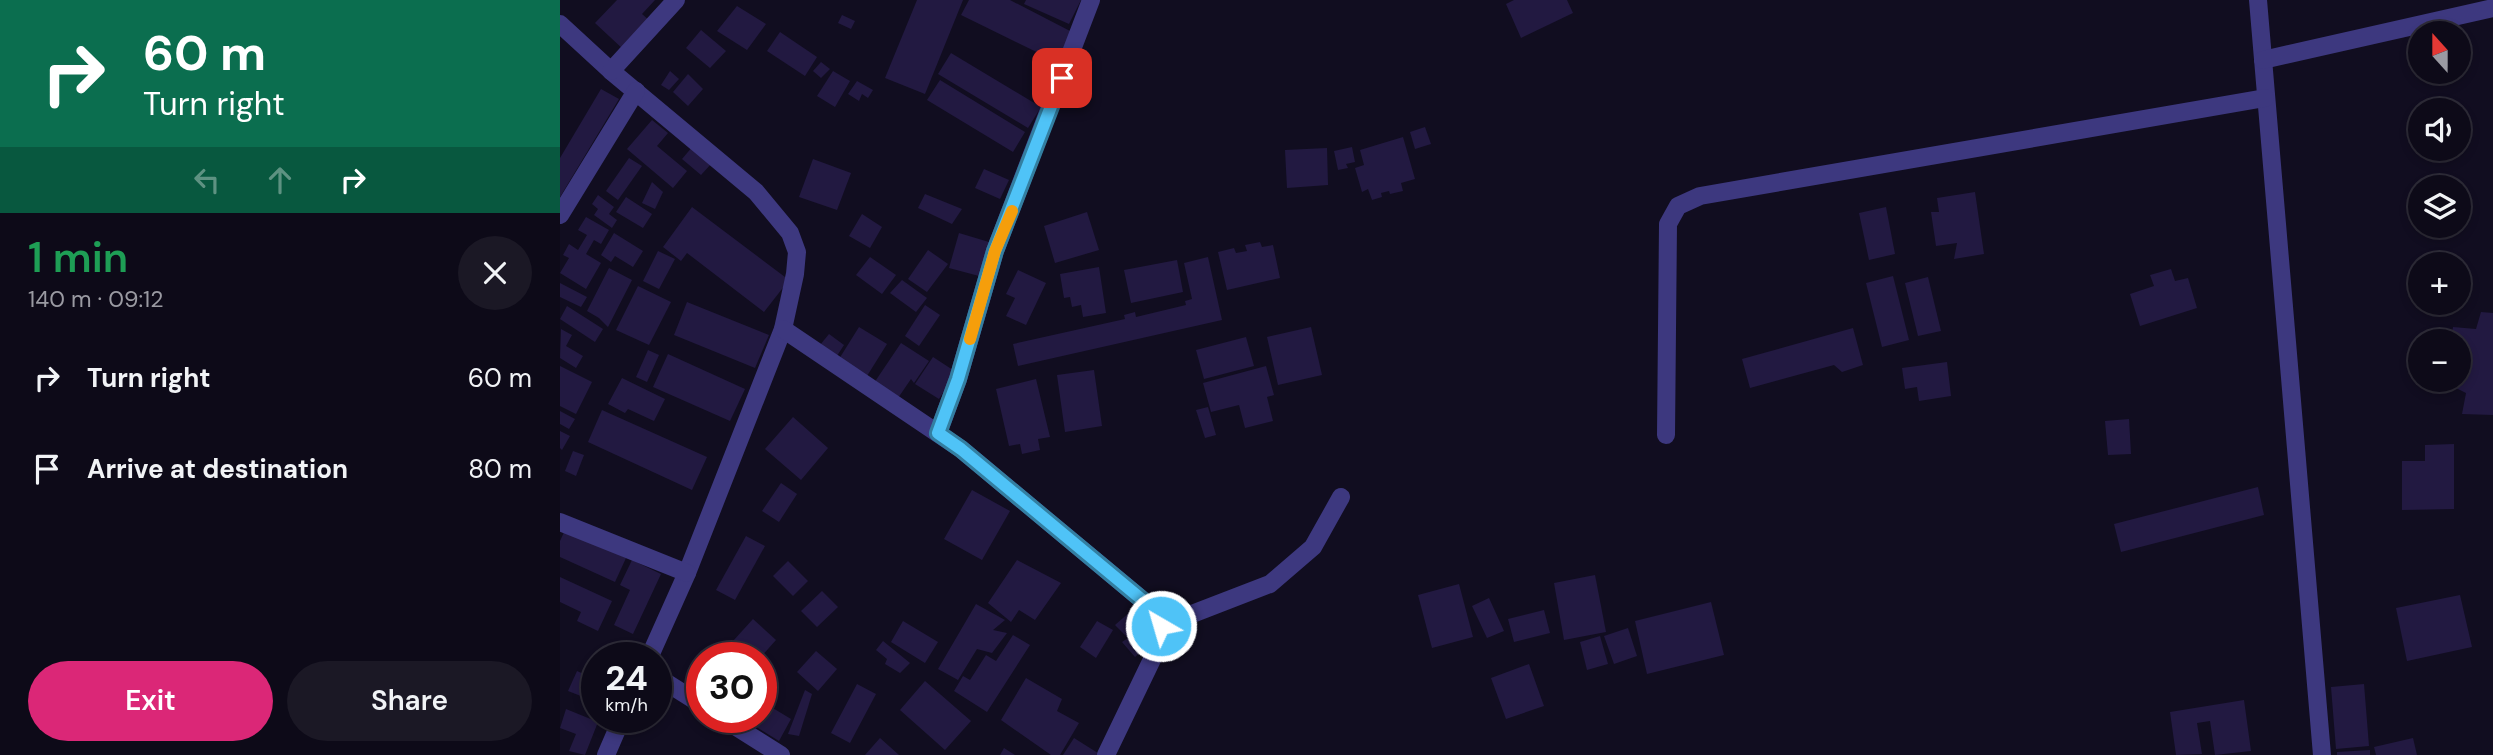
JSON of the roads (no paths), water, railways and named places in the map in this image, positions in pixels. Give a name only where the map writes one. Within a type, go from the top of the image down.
[{"type":"street","points":[[611,71],[676,0]]},
{"type":"street","points":[[938,433],[958,379],[995,251],[1091,0]]},
{"type":"street","points":[[2258,0],[2322,755]]},
{"type":"street","points":[[2263,60],[2493,8]]},
{"type":"street","points":[[560,24],[611,71],[756,192],[790,233],[797,252],[783,329],[687,573],[656,642]]},
{"type":"street","points":[[560,215],[636,91]]},
{"type":"street","points":[[1666,435],[1668,224],[1678,206],[1700,196],[2265,98]]},
{"type":"street","points":[[783,329],[961,449],[1152,608],[1161,626],[1158,647],[1106,755]]},
{"type":"street","points":[[1161,626],[1270,584],[1313,547],[1341,497]]},
{"type":"street","points":[[560,522],[687,573]]},
{"type":"street","points":[[606,755],[616,733]]},
{"type":"street","points":[[746,733],[781,755]]}]
